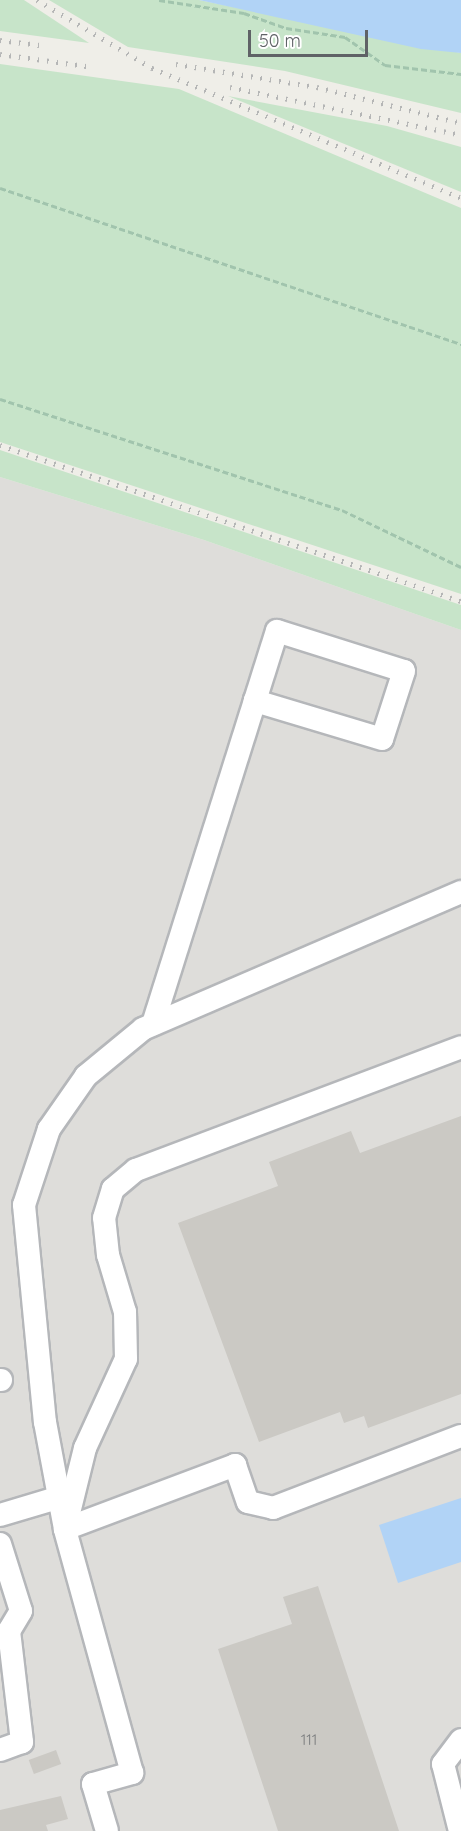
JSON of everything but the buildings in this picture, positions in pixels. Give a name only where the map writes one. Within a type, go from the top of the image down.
[{"type":"lane","points":[[153,1024],[277,631],[404,671],[382,739],[255,701]]},
{"type":"lane","points":[[107,1831],[93,1784],[132,1773],[57,1498],[24,1205],[49,1129],[86,1076],[153,1024],[461,892]]},
{"type":"lane","points":[[65,1528],[85,1448],[126,1359],[125,1312],[108,1256],[104,1218],[123,1176],[461,1047]]},
{"type":"lane","points":[[65,1528],[235,1465],[248,1502],[273,1508],[461,1436]]},
{"type":"lane","points":[[0,1515],[57,1498]]},
{"type":"lane","points":[[0,1544],[21,1611],[9,1632],[22,1742],[0,1750]]},
{"type":"lane","points":[[460,1831],[443,1764],[461,1740]]},
{"type":"path","points":[[159,0],[244,13],[286,28],[345,38],[385,65],[461,74]]},
{"type":"path","points":[[0,188],[461,344]]},
{"type":"path","points":[[0,399],[342,510],[461,567]]},
{"type":"shaded area","points":[[0,477],[204,540],[461,630],[461,1831],[0,1831]]},
{"type":"green space","points":[[0,0],[24,0],[89,43],[0,31]]},
{"type":"green space","points":[[49,0],[199,0],[461,53],[461,113],[285,71],[128,47]]},
{"type":"green space","points":[[0,64],[179,89],[461,208],[461,594],[0,442]]},
{"type":"green space","points":[[228,96],[387,126],[461,147],[461,192]]},
{"type":"green space","points":[[0,450],[461,605],[461,630],[204,540],[0,477]]},
{"type":"water","points":[[199,0],[461,0],[461,53],[421,49]]},
{"type":"water","points":[[461,1498],[461,1562],[398,1583],[379,1525]]},
{"type":"railway","points":[[37,0],[152,68],[461,198]]},
{"type":"railway","points":[[0,40],[40,45]]},
{"type":"railway","points":[[0,54],[93,67]]},
{"type":"railway","points":[[176,64],[317,87],[461,123]]},
{"type":"railway","points":[[230,87],[461,135]]},
{"type":"railway","points":[[0,445],[461,601]]}]
